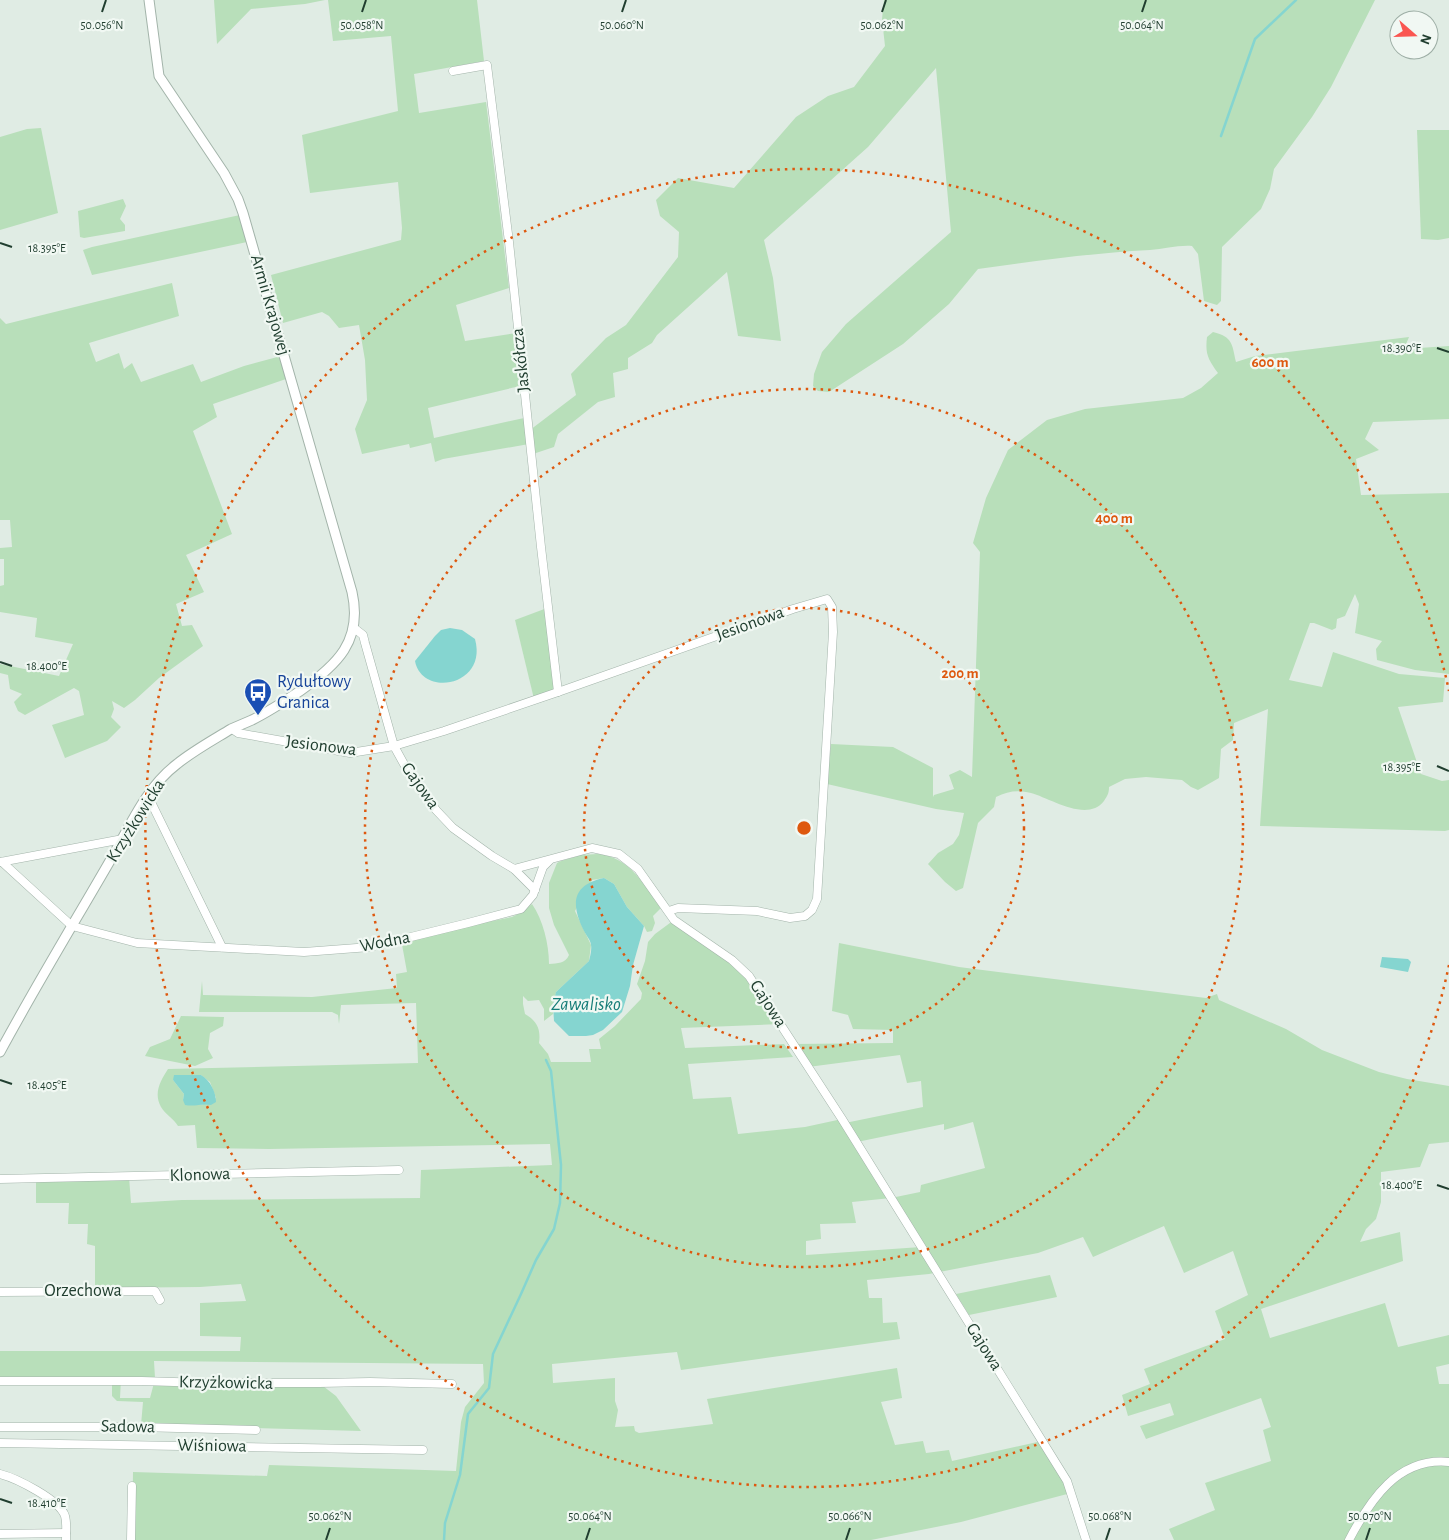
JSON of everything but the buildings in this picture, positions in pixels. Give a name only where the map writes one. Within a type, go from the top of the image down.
[{"type":"street","name":"Armii Krajowej","points":[[148,0],[159,76],[224,173],[238,199],[243,214],[352,592],[356,609],[354,628]]},
{"type":"street","name":"Jaskółcza","points":[[453,71],[487,65],[509,242],[558,691]]},
{"type":"street","name":"Jesionowa","points":[[232,729],[238,733],[350,753],[394,746],[815,602],[827,600],[831,604],[832,642],[817,899],[815,905],[810,913],[799,918],[757,912],[678,908],[669,911]]},
{"type":"street","name":"Krzyżkowicka","points":[[0,1052],[136,814],[166,772],[232,729],[275,706],[322,676],[338,659],[354,628]]},
{"type":"street","name":"Gajowa","points":[[354,628],[363,636],[366,643],[394,746],[410,774],[436,810],[453,828],[514,869],[592,848],[619,854],[638,869],[674,920],[732,960],[749,976],[842,1119],[1067,1482],[1086,1540]]},
{"type":"street","points":[[148,796],[222,948]]},
{"type":"street","points":[[1,862],[123,839]]},
{"type":"street","name":"Wodna","points":[[72,926],[136,943],[304,952],[370,947],[521,909],[528,902],[543,867],[550,859]]},
{"type":"street","points":[[1,862],[72,926]]},
{"type":"street","points":[[514,869],[534,890]]},
{"type":"street","name":"Klonowa","points":[[0,1179],[399,1170]]},
{"type":"street","name":"Orzechowa","points":[[0,1292],[155,1291],[160,1300]]},
{"type":"street","name":"Krzyżkowicka","points":[[0,1381],[452,1384]]},
{"type":"street","name":"Sadowa","points":[[0,1427],[138,1427],[256,1430]]},
{"type":"street","name":"Wiśniowa","points":[[0,1443],[423,1450]]},
{"type":"street","points":[[1349,1540],[1375,1498],[1388,1482],[1420,1464],[1435,1461],[1449,1462]]},
{"type":"street","points":[[0,1474],[25,1484],[56,1504],[65,1516],[66,1537],[0,1534]]},
{"type":"street","points":[[131,1540],[132,1486]]},
{"type":"green space","points":[[214,0],[325,0],[305,4],[251,9],[217,44]]},
{"type":"green space","points":[[328,0],[477,0],[484,61],[414,74],[419,113],[486,102],[509,288],[456,305],[465,341],[516,333],[520,386],[428,408],[434,438],[524,418],[529,444],[435,462],[431,443],[410,448],[409,444],[362,454],[355,429],[367,400],[365,360],[359,325],[339,328],[329,316],[322,312],[283,323],[271,275],[401,240],[402,228],[398,182],[310,193],[302,135],[398,111],[391,36],[333,41]]},
{"type":"green space","points":[[884,0],[1375,0],[1331,87],[1312,117],[1274,169],[1270,189],[1261,209],[1222,247],[1221,301],[1217,305],[1204,301],[1198,254],[1192,246],[1085,255],[978,269],[949,304],[903,344],[829,392],[818,391],[813,386],[814,374],[822,352],[846,324],[951,232],[936,68],[868,147],[764,240],[773,278],[781,341],[738,336],[727,272],[657,335],[652,343],[628,358],[628,369],[613,373],[615,397],[598,402],[558,434],[554,447],[533,454],[530,430],[576,395],[571,374],[606,338],[626,325],[678,257],[679,232],[660,216],[656,200],[678,178],[734,188],[796,117],[828,96],[854,87],[885,46],[882,19]]},
{"type":"green space","points":[[41,128],[58,213],[0,230],[0,137],[27,129]]},
{"type":"green space","points":[[1417,130],[1449,130],[1449,238],[1438,240],[1421,239]]},
{"type":"green space","points":[[123,199],[126,206],[120,219],[125,225],[125,231],[84,238],[80,237],[78,211]]},
{"type":"green space","points":[[240,215],[247,242],[92,275],[83,250],[92,247]]},
{"type":"green space","points":[[172,283],[179,316],[89,343],[96,362],[119,353],[124,369],[132,363],[141,382],[193,364],[201,382],[244,366],[281,356],[286,379],[213,404],[217,417],[193,431],[232,534],[186,555],[204,592],[176,604],[182,626],[192,625],[203,646],[159,678],[124,708],[112,701],[114,709],[111,717],[121,727],[107,741],[65,758],[52,725],[84,715],[79,691],[74,688],[25,715],[18,711],[14,702],[22,694],[10,689],[8,675],[0,673],[0,664],[59,676],[73,644],[35,637],[37,618],[0,612],[0,586],[4,585],[4,559],[0,559],[0,548],[12,547],[10,520],[0,520],[0,318],[6,324]]},
{"type":"green space","points":[[1213,332],[1228,339],[1234,350],[1236,362],[1255,356],[1409,337],[1404,349],[1449,346],[1449,419],[1373,422],[1365,439],[1379,450],[1356,459],[1361,495],[1449,493],[1449,674],[1415,670],[1377,660],[1376,649],[1382,641],[1355,633],[1359,604],[1355,594],[1345,616],[1337,619],[1336,628],[1332,630],[1310,623],[1289,680],[1322,687],[1333,652],[1399,674],[1445,678],[1443,702],[1398,707],[1421,774],[1442,781],[1449,780],[1449,830],[1260,826],[1268,709],[1234,723],[1233,740],[1221,749],[1219,778],[1198,790],[1182,780],[1146,777],[1125,779],[1109,787],[1104,801],[1097,807],[1088,810],[1068,807],[1026,792],[1009,792],[996,797],[994,807],[978,823],[963,888],[956,891],[928,864],[938,853],[953,844],[959,835],[964,813],[936,809],[827,784],[831,744],[893,747],[933,768],[933,797],[934,795],[954,789],[949,775],[960,770],[972,777],[980,552],[973,543],[986,498],[1008,450],[1047,420],[1085,409],[1183,398],[1201,388],[1218,373],[1210,360],[1206,348],[1207,337]]},
{"type":"green space","points":[[547,608],[555,690],[534,699],[515,620]]},
{"type":"green space","points":[[598,854],[619,860],[628,866],[642,882],[661,908],[653,916],[655,923],[652,931],[647,932],[627,907],[614,884],[604,878],[592,880],[575,911],[591,945],[589,961],[556,992],[553,1014],[544,1021],[544,1009],[539,1000],[528,1001],[523,996],[525,1014],[533,1020],[539,1030],[539,1043],[548,1054],[551,1062],[591,1062],[589,1049],[601,1049],[599,1039],[615,1026],[641,999],[642,993],[637,984],[645,961],[648,942],[655,934],[674,920],[749,976],[780,1024],[681,1028],[685,1048],[784,1044],[793,1057],[688,1064],[693,1099],[731,1097],[738,1134],[805,1127],[842,1119],[845,1123],[923,1107],[921,1081],[907,1083],[900,1055],[808,1067],[793,1044],[893,1043],[893,1030],[853,1029],[848,1015],[832,1011],[839,943],[959,967],[1206,998],[1217,994],[1219,1000],[1286,1029],[1322,1050],[1379,1072],[1449,1086],[1449,1142],[1429,1144],[1420,1167],[1381,1172],[1381,1202],[1376,1219],[1366,1229],[1360,1242],[1400,1232],[1403,1261],[1261,1309],[1270,1338],[1385,1303],[1398,1347],[1449,1335],[1449,1364],[1436,1367],[1439,1384],[1449,1384],[1449,1540],[1174,1540],[1169,1529],[1215,1510],[1205,1483],[1271,1461],[1263,1430],[1271,1427],[1261,1398],[1146,1439],[1140,1426],[1174,1415],[1170,1403],[1128,1416],[1122,1395],[1150,1384],[1144,1369],[1225,1339],[1215,1311],[1248,1295],[1233,1251],[1184,1273],[1164,1226],[1093,1257],[1083,1237],[1038,1253],[929,1274],[867,1280],[869,1298],[882,1298],[883,1323],[897,1322],[900,1339],[681,1370],[677,1352],[552,1364],[553,1383],[615,1378],[615,1401],[618,1410],[615,1427],[634,1426],[635,1431],[639,1433],[713,1424],[707,1399],[897,1368],[902,1398],[881,1402],[895,1445],[923,1441],[926,1453],[949,1450],[952,1461],[1042,1441],[1071,1493],[961,1522],[871,1540],[132,1540],[133,1472],[267,1476],[269,1465],[456,1471],[461,1422],[465,1407],[484,1383],[483,1364],[154,1361],[155,1378],[121,1379],[120,1398],[150,1398],[154,1383],[319,1383],[336,1396],[361,1431],[141,1425],[143,1402],[117,1401],[112,1396],[112,1379],[0,1379],[0,1351],[240,1351],[241,1337],[200,1336],[200,1303],[246,1301],[241,1284],[200,1287],[95,1288],[95,1246],[87,1244],[88,1224],[68,1224],[69,1203],[36,1203],[36,1179],[129,1177],[131,1203],[182,1200],[420,1198],[421,1170],[552,1165],[550,1144],[269,1149],[197,1148],[195,1125],[178,1126],[161,1107],[158,1092],[168,1069],[418,1063],[416,1003],[341,1005],[339,1024],[338,1015],[332,1012],[199,1012],[202,981],[203,995],[312,997],[397,988],[396,974],[407,972],[401,939],[512,917],[532,904],[545,932],[549,964],[561,962],[569,955],[554,925],[549,908],[549,883],[557,863],[581,855]],"holes":[[[182,1075],[201,1075],[210,1082],[216,1098],[200,1105],[183,1100],[184,1094],[173,1080]],[[973,1122],[985,1168],[921,1185],[920,1192],[891,1198],[857,1142],[944,1124],[944,1130]],[[891,1198],[921,1247],[806,1255],[806,1241],[821,1239],[820,1224],[856,1223],[852,1202]]]},
{"type":"green space","points":[[181,1016],[224,1017],[223,1026],[210,1033],[208,1049],[213,1058],[195,1066],[145,1056],[150,1047],[170,1039]]},
{"type":"green space","points":[[1050,1275],[1057,1297],[969,1315],[956,1294]]},
{"type":"water","points":[[450,628],[462,630],[475,639],[476,655],[472,667],[464,676],[452,681],[440,683],[429,680],[420,673],[415,661],[441,630]]},
{"type":"water","name":"Zawalisko","points":[[604,878],[614,884],[627,907],[644,926],[622,1012],[603,1030],[593,1035],[569,1036],[554,1021],[553,1005],[556,992],[589,961],[591,943],[577,913],[577,897],[585,886],[593,881]]},
{"type":"water","points":[[1382,957],[1408,959],[1411,962],[1408,972],[1380,967]]},
{"type":"water","points":[[174,1075],[201,1075],[212,1087],[216,1102],[211,1105],[185,1105],[183,1100],[184,1094],[173,1080]]},
{"type":"waterway","points":[[1221,136],[1255,39],[1296,0]]},
{"type":"waterway","points":[[444,1540],[445,1523],[460,1475],[468,1414],[489,1388],[493,1354],[536,1260],[554,1229],[560,1203],[561,1165],[551,1071],[546,1060]]},
{"type":"place","name":"Rydułtowy Granica","points":[[258,716]]}]
